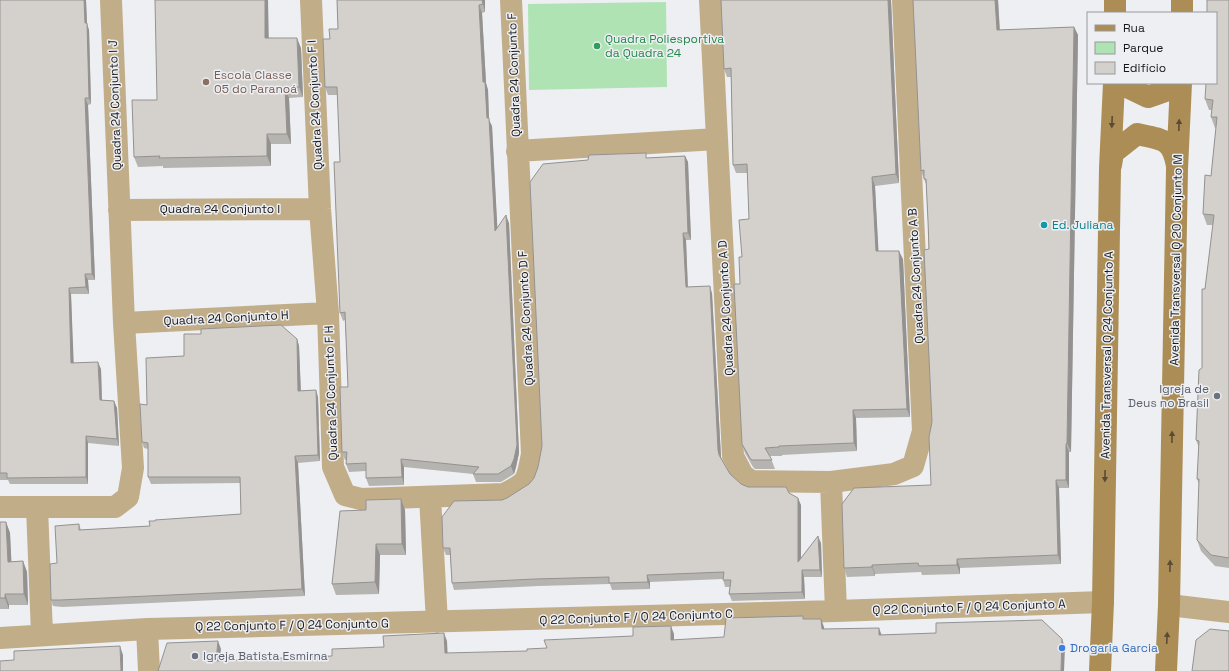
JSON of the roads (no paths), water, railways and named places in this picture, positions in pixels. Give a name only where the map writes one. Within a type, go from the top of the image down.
[{"type":"street","name":"Quadra 24 Conjunto I J","points":[[37,507],[116,507],[128,496],[133,468],[124,323],[111,0]]},
{"type":"street","name":"Quadra 24 Conjunto F I","points":[[311,0],[320,209]]},
{"type":"street","name":"Quadra 24 Conjunto F","points":[[511,0],[517,151]]},
{"type":"street","name":"Quadra 24 Conjunto A D","points":[[710,0],[733,456],[743,475],[751,481],[831,482]]},
{"type":"street","name":"Quadra 24 Conjunto A B","points":[[831,482],[894,474],[913,466],[923,431],[903,0]]},
{"type":"street","points":[[1115,0],[1115,12]]},
{"type":"street","points":[[1182,0],[1182,12]]},
{"type":"street","name":"Avenida Transversal Q 24 Conjunto A","points":[[1100,671],[1110,168],[1114,84]]},
{"type":"street","points":[[1121,84],[1148,97],[1168,90],[1173,84]]},
{"type":"street","name":"Avenida Transversal Q 20 Conjunto M","points":[[1166,671],[1169,606],[1181,84]]},
{"type":"street","points":[[1110,168],[1114,154],[1136,134],[1166,141],[1175,153],[1178,169]]},
{"type":"street","points":[[517,151],[717,139]]},
{"type":"street","name":"Quadra 24 Conjunto D F","points":[[430,497],[504,494],[523,484],[528,476],[532,454],[517,151]]},
{"type":"street","name":"Quadra 24 Conjunto I","points":[[119,210],[320,209]]},
{"type":"street","points":[[320,209],[328,313]]},
{"type":"street","name":"Quadra 24 Conjunto H","points":[[124,323],[328,313]]},
{"type":"street","name":"Quadra 24 Conjunto F H","points":[[328,313],[333,467],[345,494],[361,499],[430,497]]},
{"type":"street","points":[[831,482],[836,611]]},
{"type":"street","points":[[430,497],[437,622]]},
{"type":"street","points":[[0,507],[37,507],[42,634]]},
{"type":"street","name":"Q 22 Conjunto F / Q 24 Conjunto A","points":[[836,611],[1102,602]]},
{"type":"street","points":[[1169,606],[1229,612]]},
{"type":"street","name":"Q 22 Conjunto F / Q 24 Conjunto C","points":[[437,622],[836,611]]},
{"type":"street","name":"Q 22 Conjunto F / Q 24 Conjunto G","points":[[0,638],[42,634],[147,629],[437,622]]},
{"type":"street","points":[[147,629],[149,671]]},
{"type":"place","name":"Quadra Poliesportiva da Quadra 24","points":[[597,46]]},
{"type":"place","name":"Escola Classe 05 do Paranoá","points":[[206,82]]},
{"type":"place","name":"Ed. Juliana","points":[[1044,225]]},
{"type":"place","name":"Igreja de Deus no Brasil","points":[[1217,396]]},
{"type":"place","name":"Drogaria Garcia","points":[[1062,648]]},
{"type":"place","name":"Igreja Batista Esmirna","points":[[195,656]]}]
